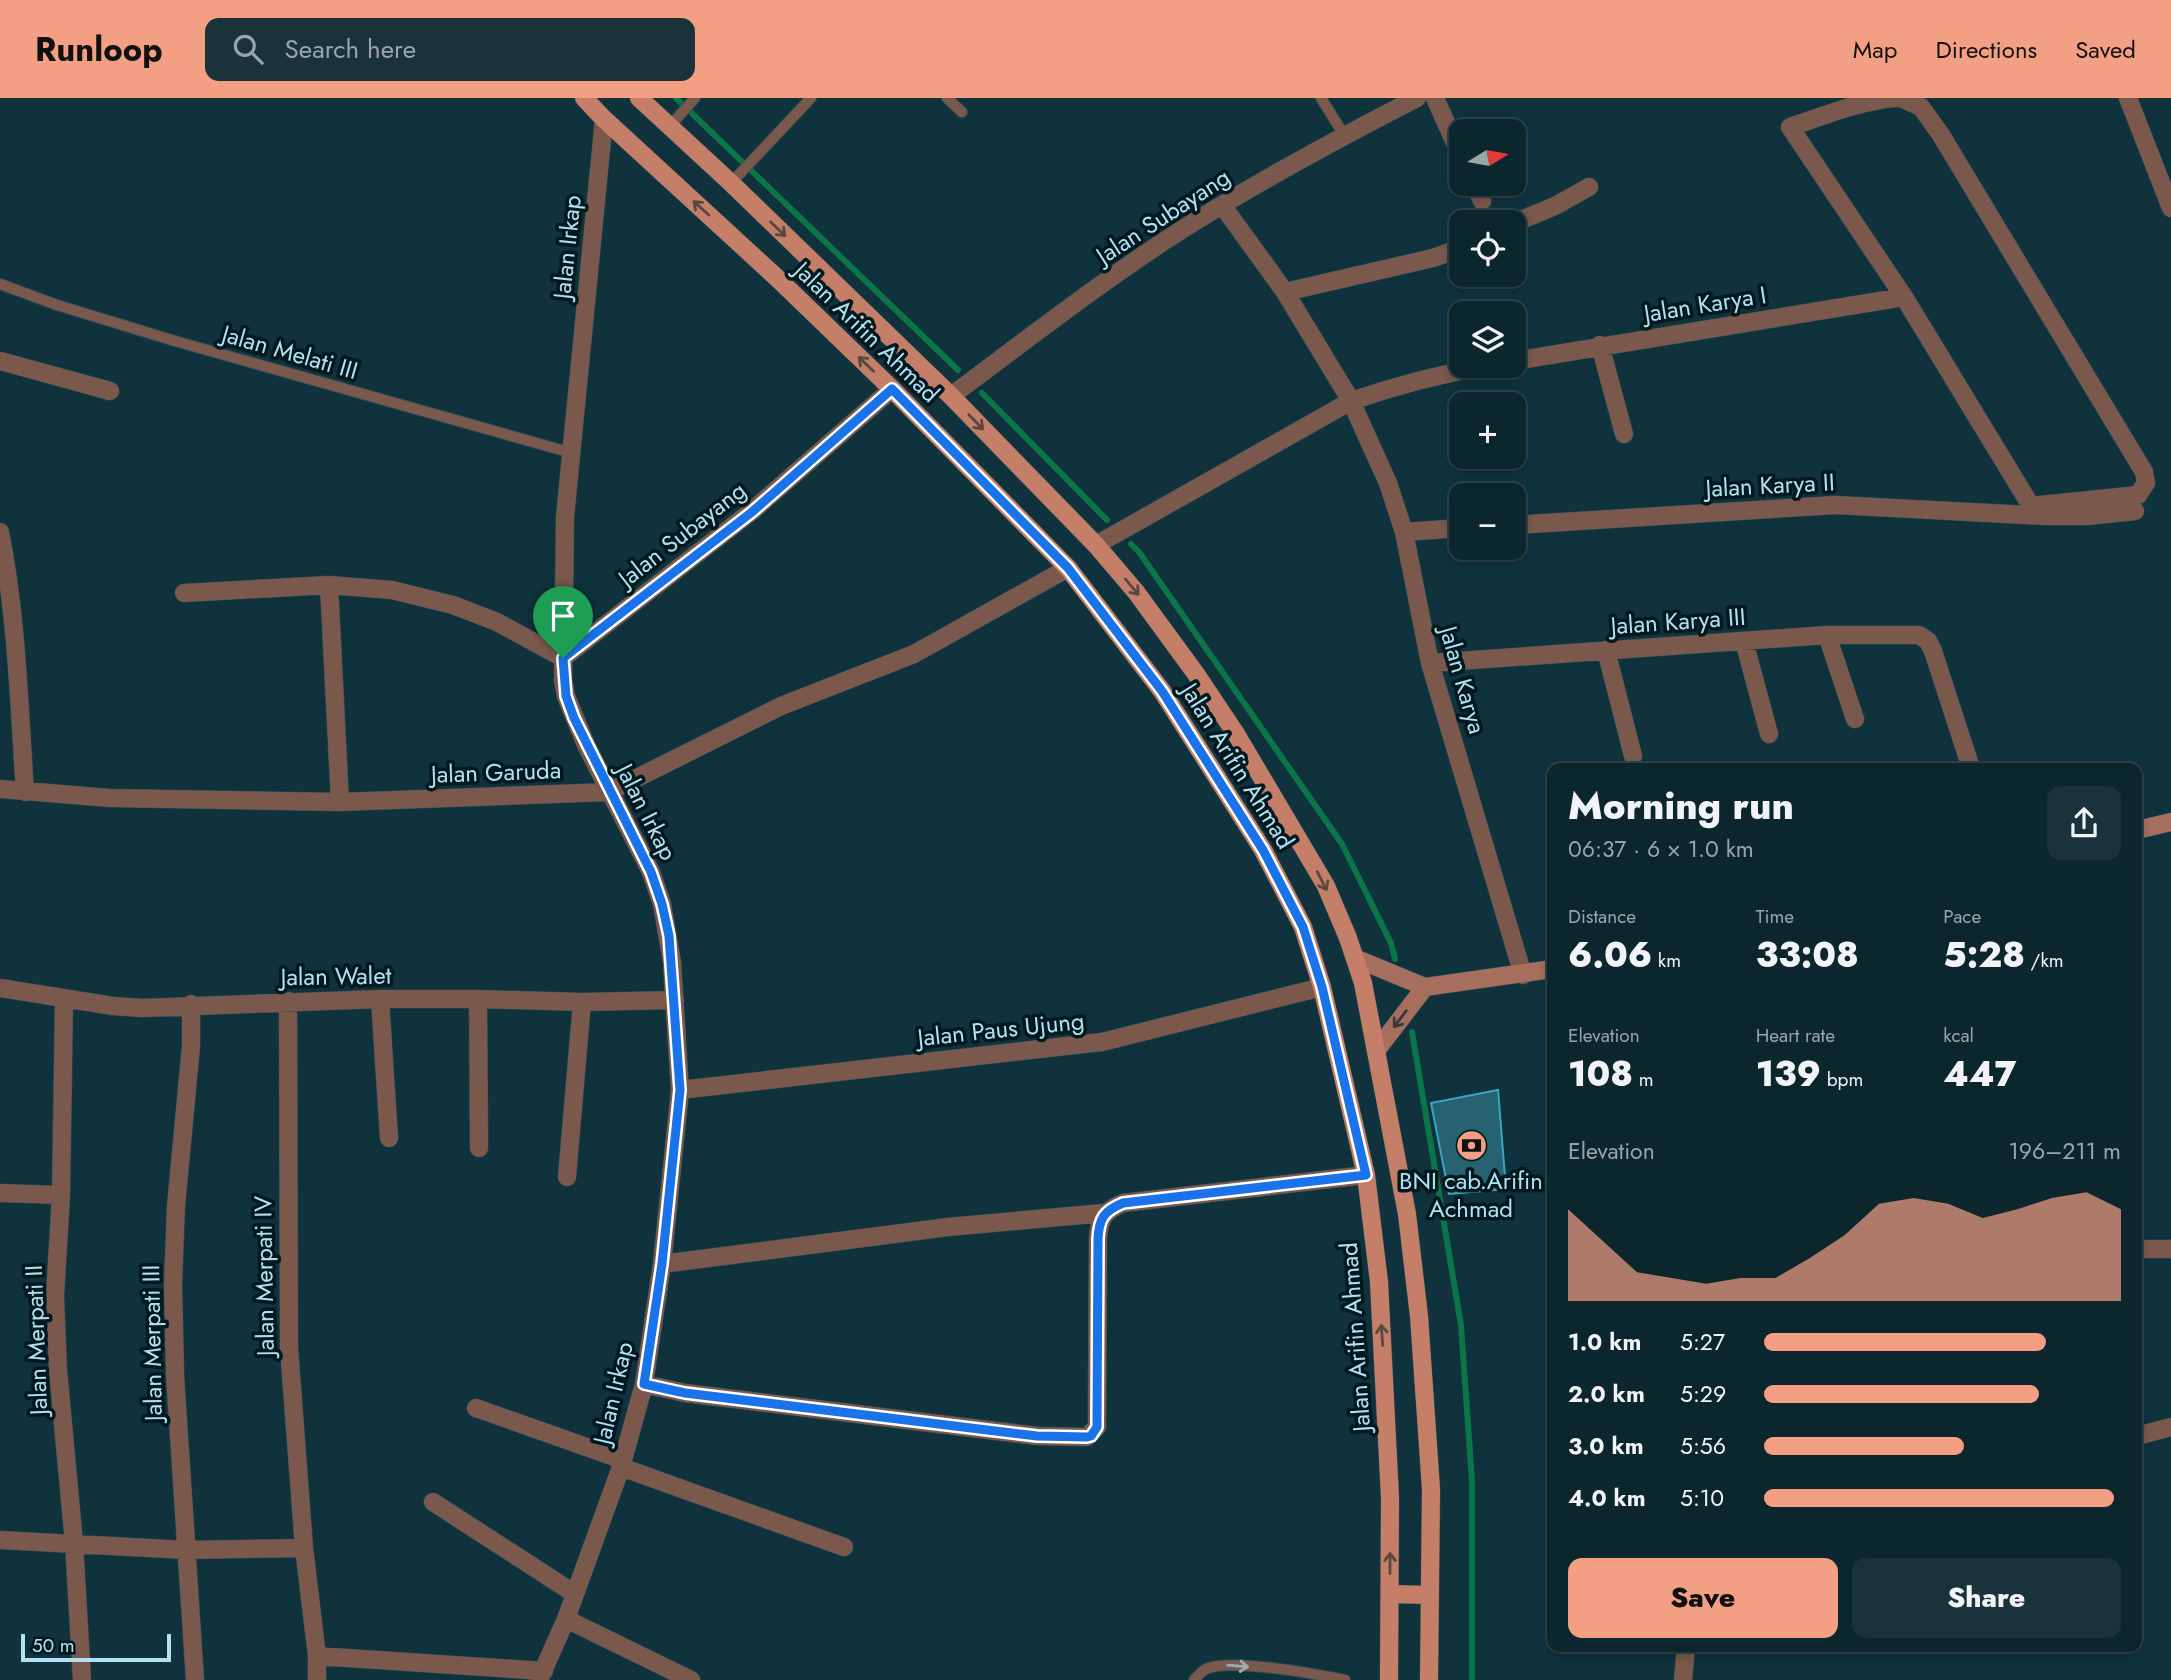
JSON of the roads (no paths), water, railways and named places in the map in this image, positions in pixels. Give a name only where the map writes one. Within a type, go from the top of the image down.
[{"type":"main road","name":"Jalan Arifin Ahmad","points":[[584,98],[778,278],[892,389],[1068,568],[1162,691],[1256,839],[1303,927],[1322,987],[1366,1175],[1379,1282],[1390,1498],[1389,1680]]},
{"type":"main road","name":"Jalan Arifin Ahmad","points":[[639,98],[670,126],[736,177],[1096,545],[1162,626],[1236,734],[1326,887],[1363,983],[1408,1214],[1419,1315],[1431,1489],[1429,1680]]},
{"type":"main road","points":[[2142,829],[2171,822]]},
{"type":"main road","points":[[1355,958],[1425,987],[1547,970]]},
{"type":"main road","points":[[1376,1051],[1425,987]]},
{"type":"main road","points":[[1390,1594],[1430,1595]]},
{"type":"street","name":"Jalan Subayang","points":[[951,396],[1069,308],[1175,234],[1344,135],[1417,98]]},
{"type":"street","points":[[1435,98],[1449,129]]},
{"type":"street","points":[[1895,98],[1853,106],[1790,127],[1904,297],[2031,506],[2133,497],[2143,490],[2146,483],[2144,472],[1941,135],[1921,107],[1901,98]]},
{"type":"street","points":[[2128,98],[2171,208]]},
{"type":"street","name":"Jalan Irkap","points":[[542,1675],[566,1619],[622,1463],[644,1384],[662,1264],[680,1090],[669,936],[662,904],[651,872],[586,745],[566,696],[563,658],[565,517],[604,119]]},
{"type":"street","points":[[1526,218],[1555,206],[1588,187]]},
{"type":"street","points":[[1480,196],[1482,201]]},
{"type":"street","name":"Jalan Karya","points":[[1222,205],[1285,292],[1351,401],[1383,472],[1405,532],[1430,663],[1523,975]]},
{"type":"street","points":[[1285,292],[1449,252]]},
{"type":"street","name":"Jalan Karya I","points":[[1526,359],[1904,297]]},
{"type":"street","points":[[1600,345],[1624,434]]},
{"type":"street","points":[[0,361],[110,391]]},
{"type":"street","points":[[1096,545],[1351,401],[1412,382],[1449,374]]},
{"type":"street","name":"Jalan Subayang","points":[[563,658],[752,512],[892,389]]},
{"type":"street","name":"Jalan Karya II","points":[[1526,523],[1836,505],[2029,515],[2087,516],[2136,511]]},
{"type":"street","points":[[1405,532],[1449,529]]},
{"type":"street","points":[[0,532],[11,613],[25,792]]},
{"type":"street","name":"Jalan Garuda","points":[[0,789],[124,799],[340,802],[609,792],[780,706],[914,654],[1068,568]]},
{"type":"street","points":[[184,593],[330,585],[392,590],[453,605],[497,622],[563,658]]},
{"type":"street","points":[[330,585],[340,802]]},
{"type":"street","points":[[1827,635],[1855,719]]},
{"type":"street","name":"Jalan Karya III","points":[[1430,663],[1827,635],[1919,635],[1928,641],[1969,763]]},
{"type":"street","points":[[1744,640],[1769,734]]},
{"type":"street","points":[[1606,650],[1633,756]]},
{"type":"street","name":"Jalan Paus Ujung","points":[[680,1090],[1102,1042],[1322,987]]},
{"type":"street","name":"Jalan Walet","points":[[0,988],[142,1008],[191,1004],[380,999],[582,1002],[675,1000]]},
{"type":"street","name":"Jalan Merpati II","points":[[64,999],[61,1195],[55,1296],[82,1680]]},
{"type":"street","points":[[380,999],[389,1138]]},
{"type":"street","points":[[478,999],[479,1148]]},
{"type":"street","name":"Jalan Merpati IV","points":[[288,1001],[289,1348],[317,1680]]},
{"type":"street","points":[[567,1177],[582,1002]]},
{"type":"street","name":"Jalan Merpati III","points":[[191,1004],[191,1045],[176,1206],[173,1283],[175,1375],[195,1680]]},
{"type":"street","points":[[662,1264],[948,1227],[1104,1213],[1123,1203],[1366,1175]]},
{"type":"street","points":[[0,1193],[61,1195]]},
{"type":"street","points":[[644,1384],[685,1393],[1024,1434],[1079,1438],[1091,1436],[1097,1427],[1098,1239],[1099,1223],[1104,1213]]},
{"type":"street","points":[[2142,1249],[2171,1249]]},
{"type":"street","points":[[476,1408],[844,1547]]},
{"type":"street","points":[[2142,1435],[2171,1427]]},
{"type":"street","points":[[433,1502],[575,1594]]},
{"type":"street","points":[[0,1540],[186,1550],[304,1549]]},
{"type":"street","points":[[566,1619],[691,1680]]},
{"type":"street","points":[[1683,1680],[1686,1652]]},
{"type":"street","points":[[317,1656],[542,1675]]},
{"type":"lane","points":[[736,177],[811,98]]},
{"type":"lane","points":[[947,98],[962,112]]},
{"type":"lane","points":[[1321,98],[1344,135]]},
{"type":"lane","points":[[670,126],[690,104]]},
{"type":"lane","name":"Jalan Melati III","points":[[0,284],[57,305],[175,341],[572,453]]},
{"type":"lane","points":[[1194,1680],[1204,1669],[1223,1665],[1312,1672],[1345,1680]]},
{"type":"waterway","points":[[676,98],[958,370]]},
{"type":"waterway","points":[[982,393],[1107,520]]},
{"type":"waterway","points":[[1131,544],[1342,844],[1391,943],[1395,959]]},
{"type":"waterway","points":[[1412,1032],[1461,1325],[1472,1481],[1472,1680]]},
{"type":"place","name":"BNI cab.Arifin Achmad","points":[[1471,1146]]}]
